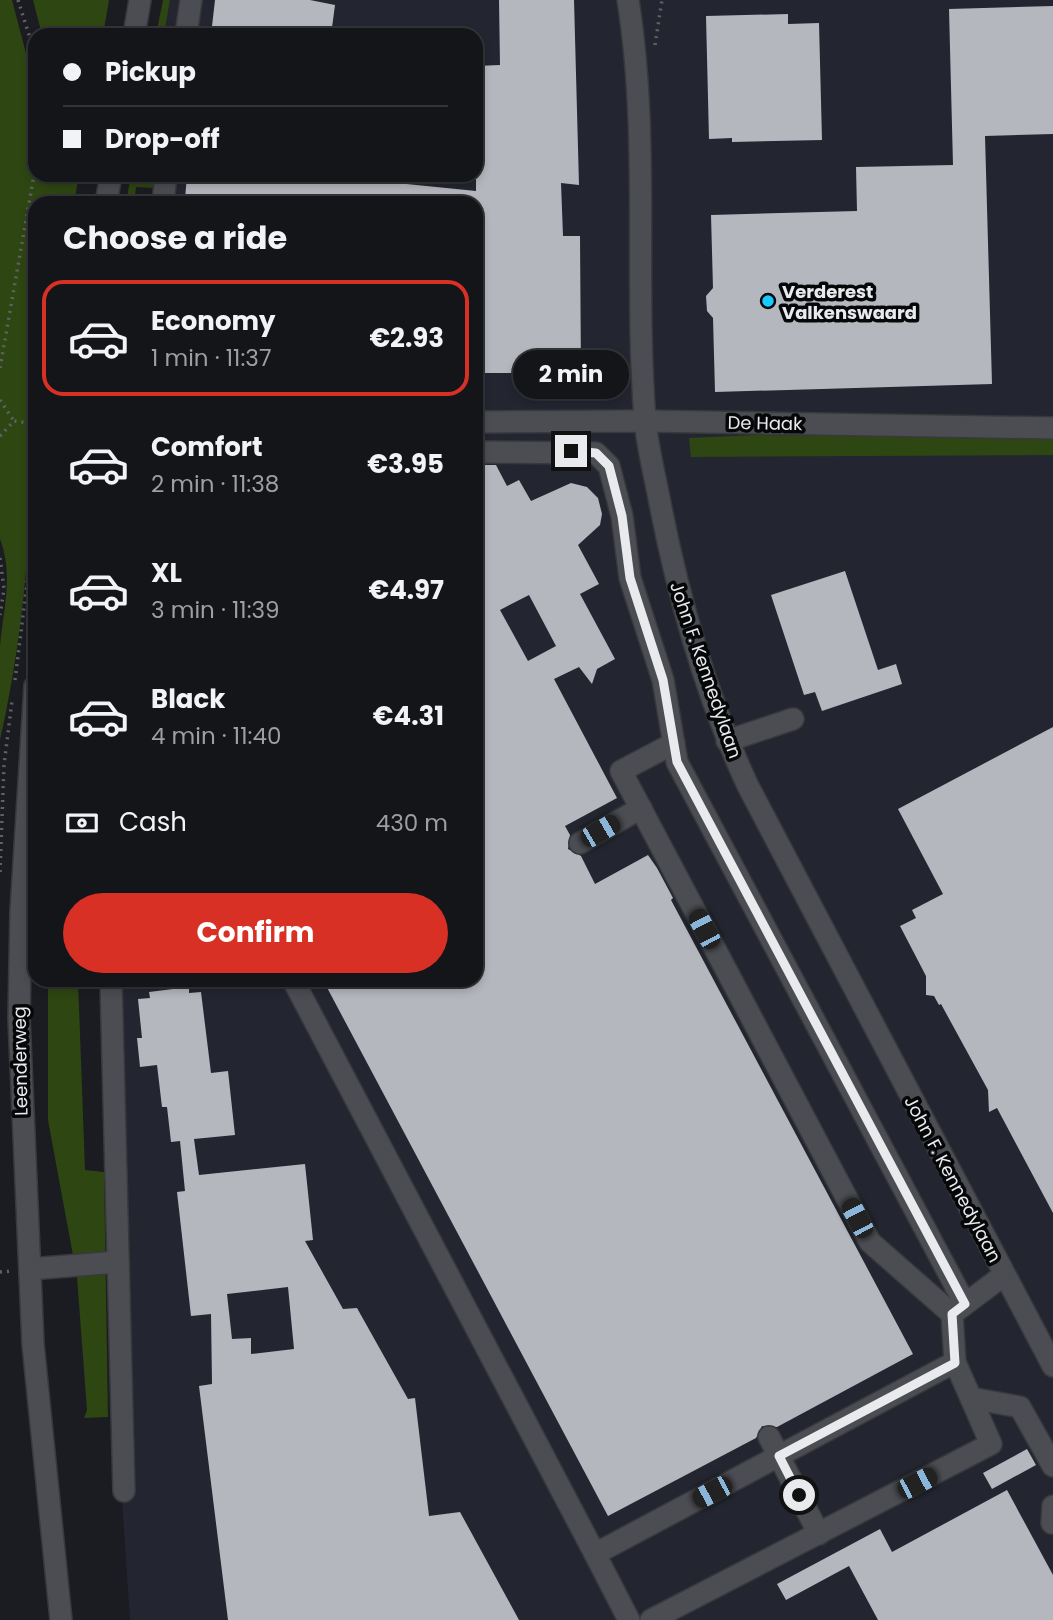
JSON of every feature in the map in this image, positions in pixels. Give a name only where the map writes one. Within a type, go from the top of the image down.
[{"type":"street","points":[[135,28],[140,0]]},
{"type":"street","points":[[187,28],[191,0]]},
{"type":"street","name":"John F. Kennedylaan","points":[[628,0],[632,25],[641,207],[645,421],[673,573],[727,741],[1053,1366]]},
{"type":"street","name":"John F. Kennedylaan","points":[[632,25],[640,0]]},
{"type":"street","name":"De Haak","points":[[483,422],[645,421],[1053,428]]},
{"type":"street","points":[[483,452],[596,453],[609,466],[622,516],[630,578],[663,680],[677,762],[959,1309],[955,1363],[991,1444],[651,1620]]},
{"type":"street","points":[[727,741],[793,719]]},
{"type":"street","points":[[674,743],[621,771],[870,1242],[959,1309]]},
{"type":"street","name":"Leenderweg","points":[[28,799],[21,912],[19,1018],[39,1423],[61,1620]]},
{"type":"street","points":[[580,843],[641,808]]},
{"type":"street","points":[[111,987],[124,1491]]},
{"type":"street","points":[[297,987],[629,1620]]},
{"type":"street","points":[[30,1269],[118,1262]]},
{"type":"street","points":[[959,1309],[1004,1275]]},
{"type":"street","points":[[595,1554],[955,1363]]},
{"type":"street","points":[[971,1398],[1020,1407],[1053,1466]]},
{"type":"street","points":[[769,1437],[819,1534]]},
{"type":"path","points":[[18,0],[28,32]]},
{"type":"path","points":[[0,368],[28,209]]},
{"type":"path","points":[[0,400],[14,421],[28,423]]},
{"type":"path","points":[[0,436],[14,421]]},
{"type":"path","points":[[0,558],[4,589],[0,615]]},
{"type":"shaded area","points":[[170,0],[1053,0],[1053,1620],[130,1620],[109,1302],[115,987],[483,987],[483,196],[160,196],[161,182],[483,182],[483,28],[165,28]]},
{"type":"green space","points":[[0,0],[12,0],[28,61],[28,182],[78,182],[75,196],[28,196],[28,550],[13,674],[0,740],[0,647],[7,579],[0,539]]},
{"type":"green space","points":[[33,0],[109,0],[104,28],[40,28]]},
{"type":"green space","points":[[163,0],[170,0],[165,28],[157,28]]},
{"type":"green space","points":[[130,182],[155,182],[154,188],[136,187],[135,196],[127,196]]},
{"type":"green space","points":[[756,435],[1053,437],[1053,455],[691,457],[689,438]]},
{"type":"green space","points":[[48,987],[78,987],[85,1170],[104,1172],[108,1417],[84,1418],[87,1410],[77,1277],[48,1120]]},
{"type":"building","points":[[215,0],[310,0],[335,5],[332,28],[212,28]]},
{"type":"building","points":[[499,0],[574,0],[579,185],[561,183],[563,236],[580,236],[581,373],[483,373],[483,196],[185,196],[186,182],[387,182],[476,191],[476,182],[483,182],[483,66],[500,65]]},
{"type":"building","points":[[1053,6],[1053,134],[985,136],[992,384],[715,392],[713,318],[707,311],[706,296],[713,288],[711,215],[857,211],[856,167],[953,165],[949,9]]},
{"type":"building","points":[[788,14],[788,24],[819,23],[822,140],[732,142],[732,138],[709,139],[706,16]]},
{"type":"building","points":[[483,465],[496,465],[507,486],[519,480],[531,501],[571,483],[587,487],[598,498],[602,514],[600,525],[578,545],[599,584],[580,594],[615,659],[597,669],[592,684],[579,667],[554,679],[617,798],[565,826],[570,835],[568,849],[581,856],[595,884],[648,855],[657,868],[673,898],[671,900],[913,1354],[777,1427],[762,1426],[756,1438],[608,1516],[327,987],[483,987]],"holes":[[[529,595],[556,646],[528,661],[500,610]]]},
{"type":"building","points":[[845,571],[878,670],[896,664],[902,684],[822,711],[815,692],[804,695],[771,595]]},
{"type":"building","points":[[1053,727],[1053,1213],[997,1108],[989,1112],[988,1090],[941,1004],[939,1005],[934,996],[926,995],[926,976],[900,926],[916,918],[912,910],[943,894],[898,809]]},
{"type":"building","points":[[189,987],[189,993],[201,992],[211,1073],[228,1071],[235,1135],[194,1139],[199,1175],[305,1164],[313,1240],[305,1241],[343,1309],[357,1308],[408,1399],[415,1398],[429,1516],[460,1512],[519,1620],[228,1620],[199,1386],[212,1384],[211,1314],[191,1316],[177,1192],[185,1191],[180,1141],[171,1142],[167,1107],[162,1107],[157,1065],[140,1067],[137,1038],[142,1038],[138,999],[150,998],[149,992]],"holes":[[[288,1287],[294,1349],[251,1354],[251,1338],[232,1339],[227,1294]]]},
{"type":"building","points":[[1027,1449],[1036,1465],[992,1489],[983,1473]]},
{"type":"building","points":[[1007,1490],[1053,1575],[1053,1620],[878,1620],[849,1566],[786,1600],[777,1584],[880,1529],[892,1552]]},
{"type":"place","name":"Verderest Valkenswaard","points":[[768,301]]},
{"type":"route","points":[[571,451],[596,453],[609,466],[622,516],[630,578],[669,705],[677,762],[965,1304],[952,1314],[955,1363],[779,1456],[799,1495]]}]
